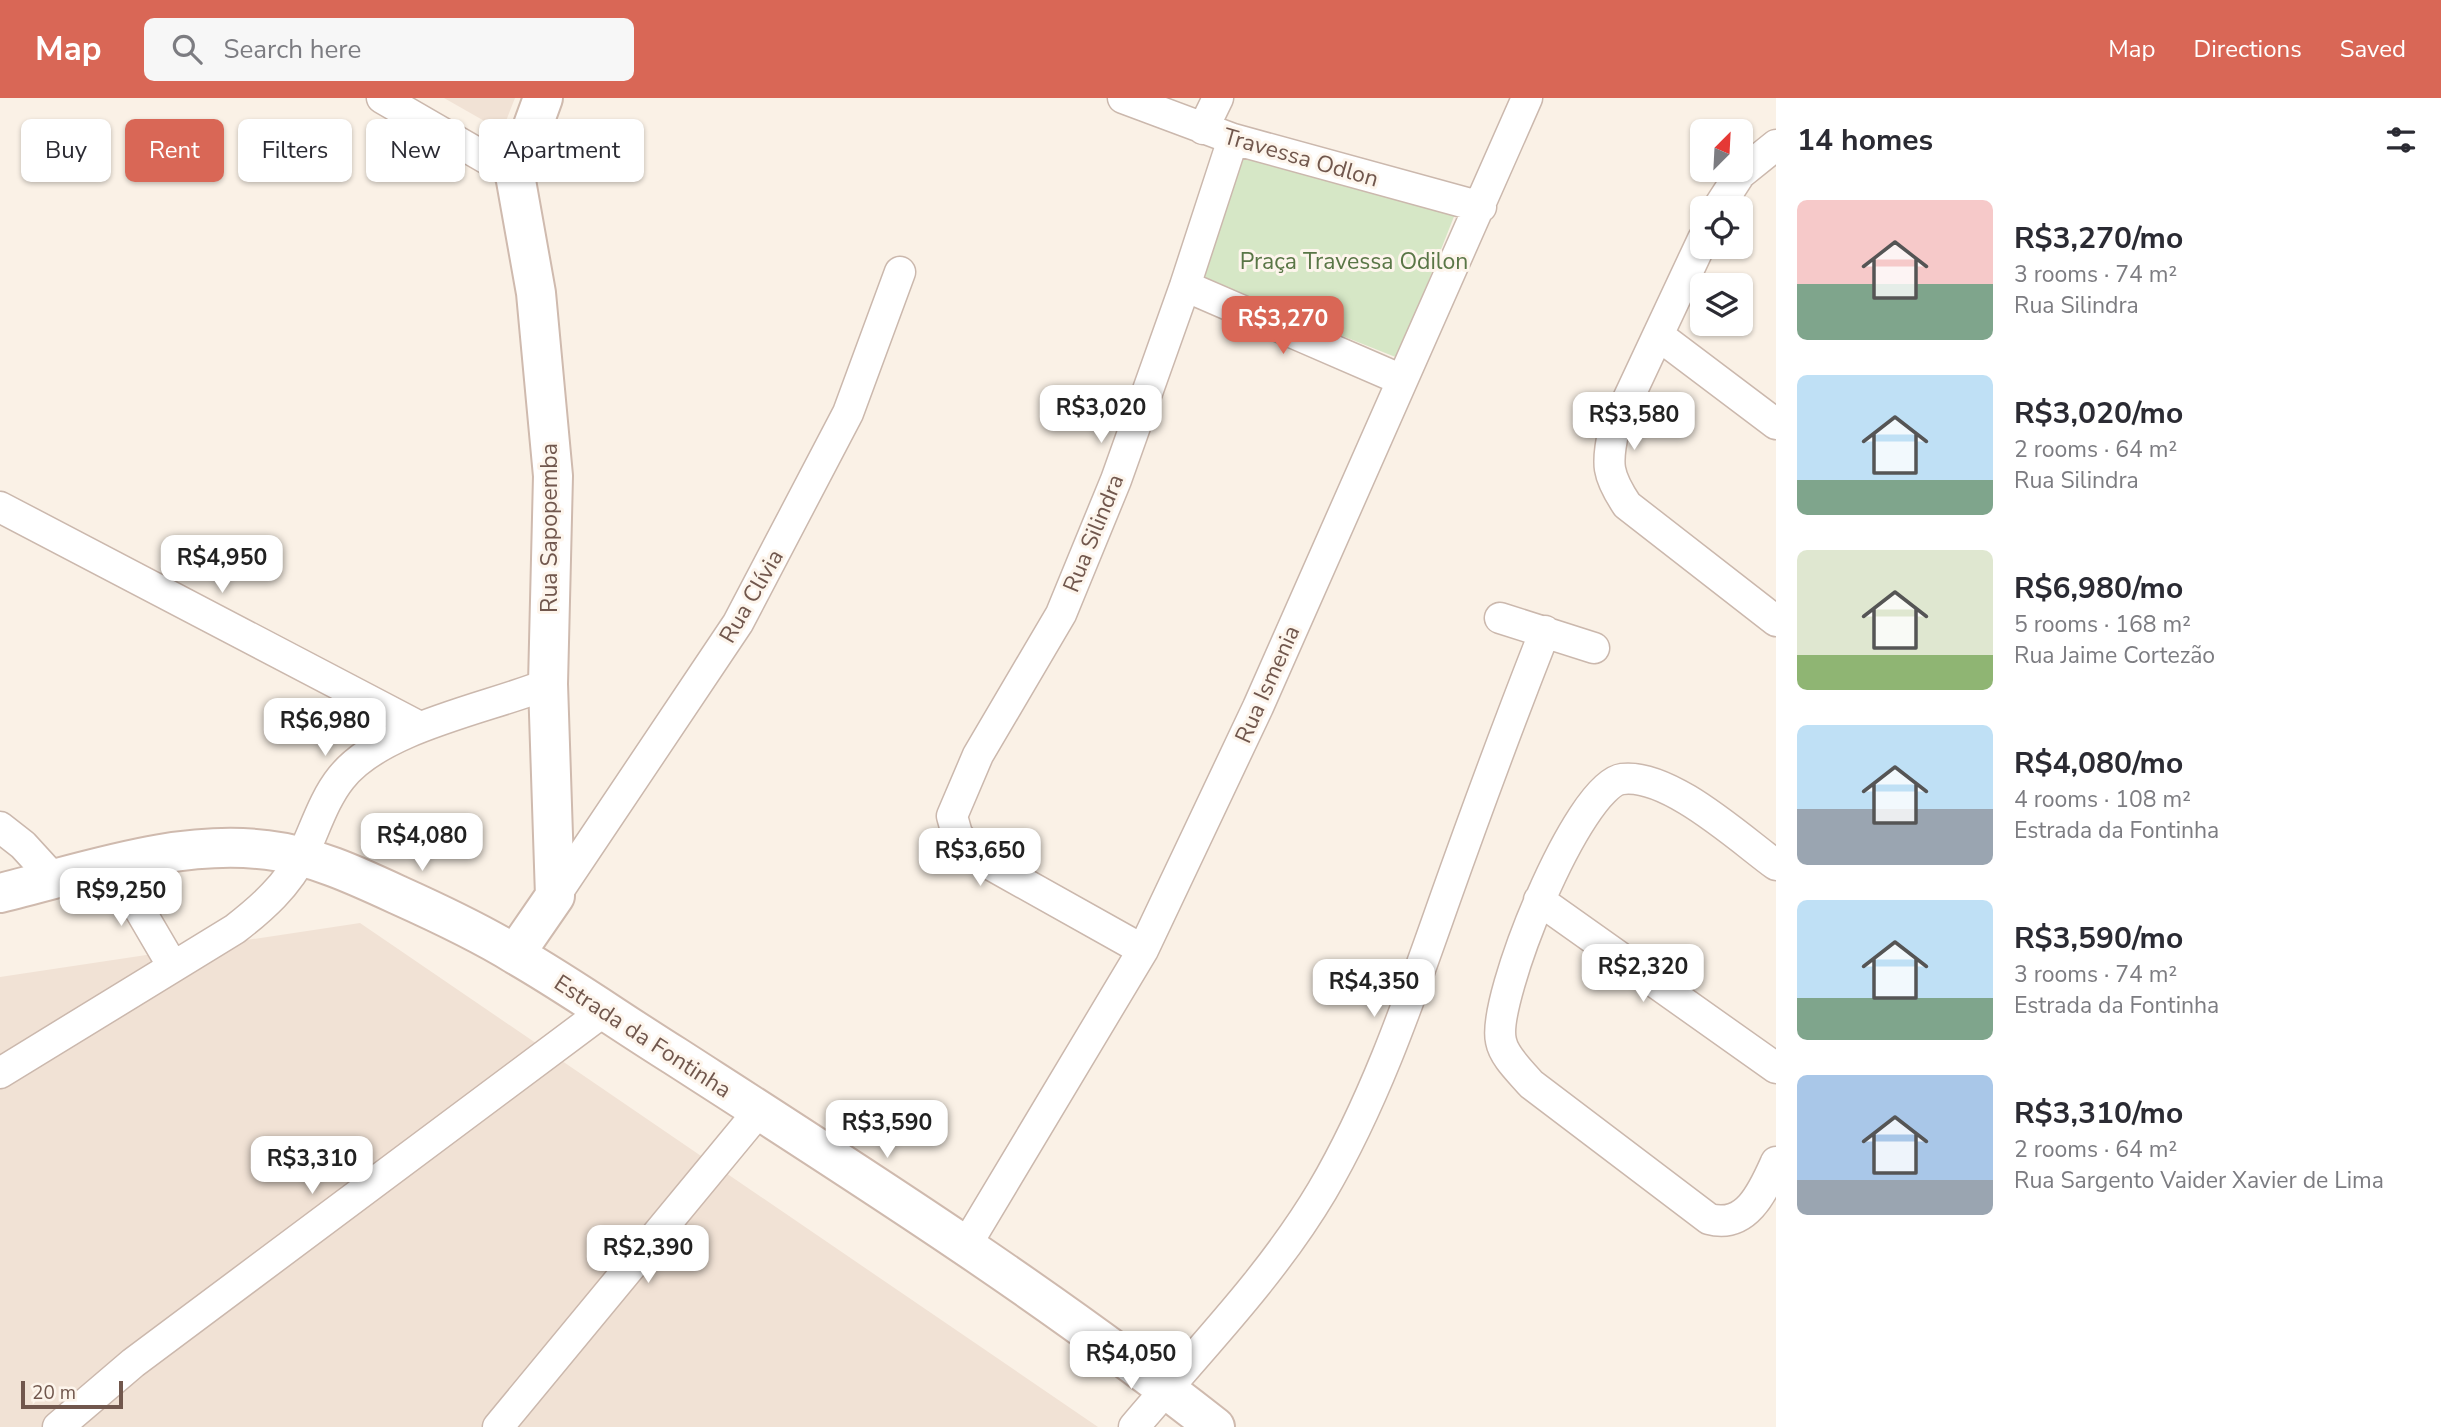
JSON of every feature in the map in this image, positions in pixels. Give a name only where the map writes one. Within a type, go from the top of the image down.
[{"type":"main road","points":[[535,119],[543,98]]},
{"type":"main road","name":"Rua Sapopemba","points":[[516,182],[536,293],[553,476],[548,684],[555,896]]},
{"type":"main road","name":"Estrada da Fontinha","points":[[0,893],[165,852],[225,846],[270,850],[301,857],[363,878],[515,954],[760,1111],[965,1247],[1166,1389],[1215,1427]]},
{"type":"main road","points":[[515,954],[555,896]]},
{"type":"street","points":[[382,98],[479,154]]},
{"type":"street","name":"Travessa Odlon","points":[[1123,98],[1233,139],[1481,207]]},
{"type":"street","points":[[1203,129],[1218,98]]},
{"type":"street","name":"Rua Ismenia","points":[[965,1247],[1143,950],[1258,707],[1527,98]]},
{"type":"street","name":"Rua Silindra","points":[[1143,950],[993,866],[964,843],[957,834],[952,816],[978,755],[1060,614],[1116,480],[1185,286],[1233,139]]},
{"type":"street","points":[[1726,196],[1740,174],[1776,145]]},
{"type":"street","points":[[1694,259],[1614,429],[1607,458],[1612,482],[1627,505],[1776,621]]},
{"type":"street","name":"Rua Clívia","points":[[555,896],[744,612],[848,413],[900,272]]},
{"type":"street","points":[[1185,286],[1402,380]]},
{"type":"street","points":[[1658,335],[1776,424]]},
{"type":"street","points":[[0,507],[421,727]]},
{"type":"street","points":[[1500,618],[1594,648]]},
{"type":"street","points":[[1134,1427],[1279,1254],[1322,1191],[1361,1115],[1412,993],[1496,756],[1545,631]]},
{"type":"street","points":[[0,1073],[172,965],[235,929],[259,911],[281,888],[301,857],[341,778],[366,754],[421,727],[505,701],[548,684]]},
{"type":"street","points":[[1776,865],[1672,791],[1640,779],[1619,779],[1601,792],[1583,814],[1539,900],[1501,1011],[1501,1042],[1523,1075],[1709,1219],[1722,1222],[1733,1220],[1749,1209],[1763,1192],[1776,1162]]},
{"type":"street","points":[[0,827],[23,845],[55,880]]},
{"type":"street","points":[[114,866],[172,965]]},
{"type":"street","points":[[1539,900],[1776,1068]]},
{"type":"street","points":[[58,1427],[176,1330],[604,1011]]},
{"type":"street","points":[[498,1427],[760,1111]]},
{"type":"shaded area","points":[[444,98],[515,98],[507,119],[481,119]]},
{"type":"shaded area","points":[[360,923],[1098,1427],[0,1427],[0,977]]},
{"type":"green space","name":"Praça Travessa Odilon","points":[[1239,150],[1455,214],[1398,358],[1199,279]]}]
